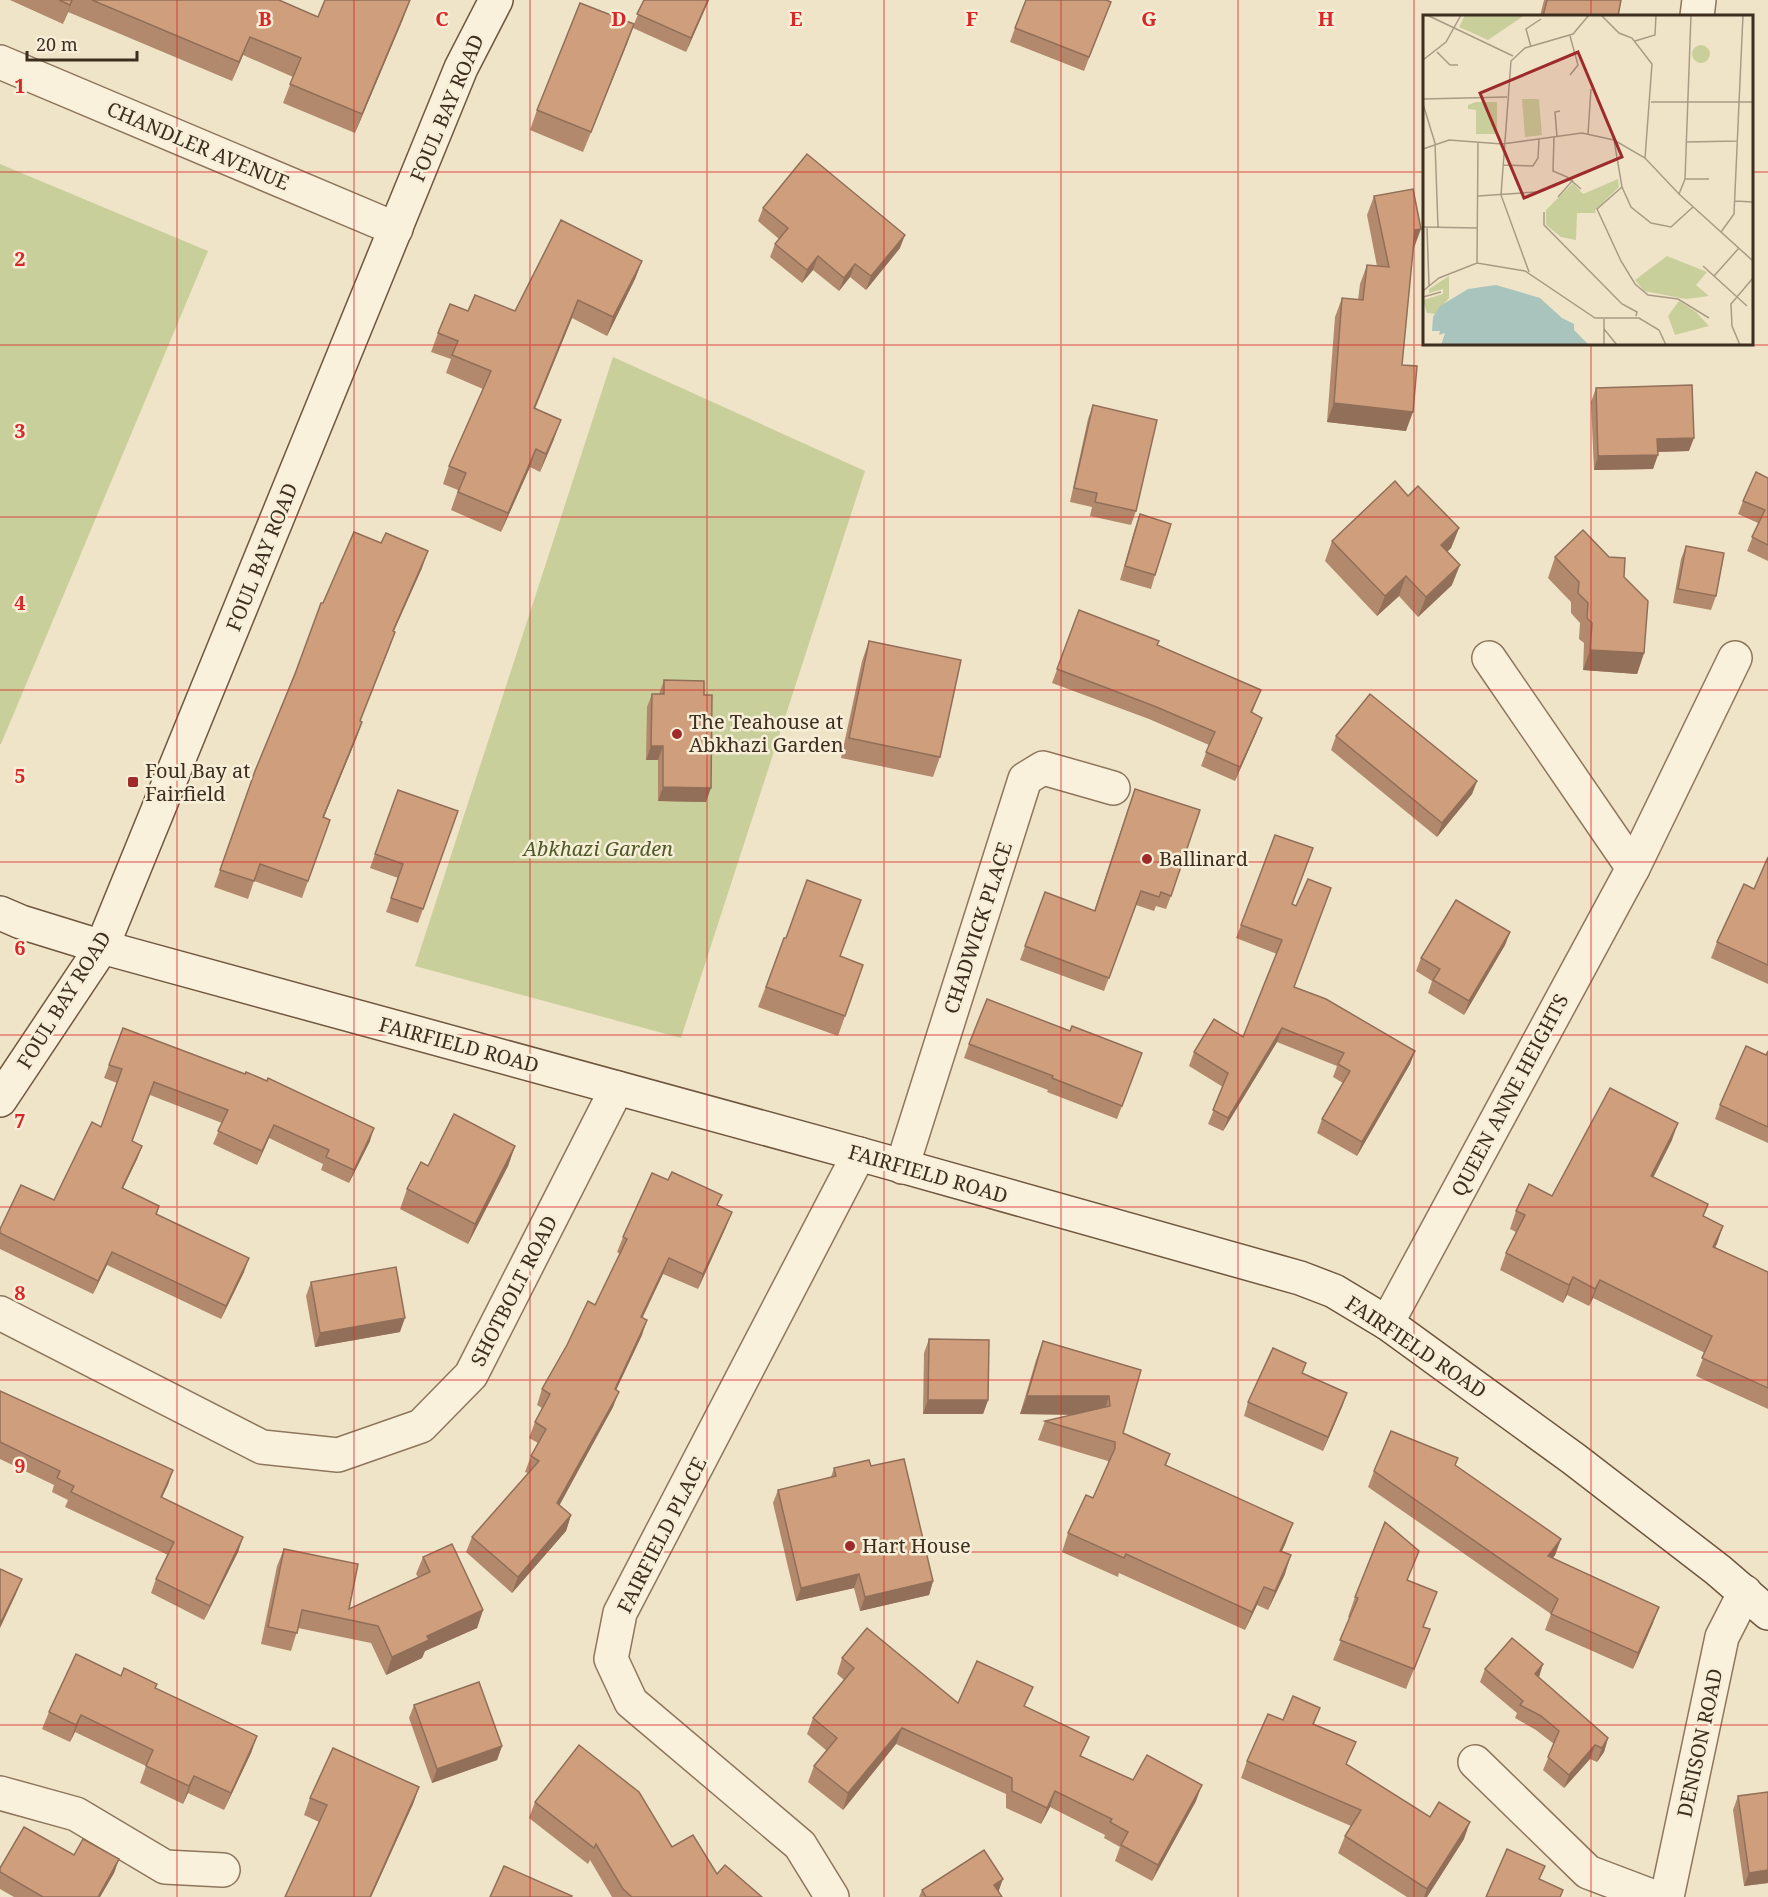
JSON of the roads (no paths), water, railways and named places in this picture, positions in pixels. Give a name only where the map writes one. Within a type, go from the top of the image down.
[{"type":"street","name":"FOUL BAY ROAD","points":[[0,1100],[102,947],[462,68],[496,0]]},
{"type":"street","points":[[1696,15],[1699,0]]},
{"type":"street","name":"CHANDLER AVENUE","points":[[0,62],[396,229]]},
{"type":"street","points":[[1490,658],[1633,868]]},
{"type":"street","name":"QUEEN ANNE HEIGHTS","points":[[1388,1323],[1633,868],[1735,658]]},
{"type":"street","name":"CHADWICK PLACE","points":[[902,1167],[1025,779],[1043,768],[1113,788]]},
{"type":"street","name":"FAIRFIELD ROAD","points":[[0,914],[102,947],[860,1154],[1300,1278],[1334,1292],[1388,1323],[1574,1459],[1756,1603]]},
{"type":"street","name":"SHOTBOLT ROAD","points":[[0,1313],[262,1447],[338,1455],[421,1426],[471,1375],[617,1088]]},
{"type":"street","name":"FAIRFIELD PLACE","points":[[832,1897],[800,1845],[631,1702],[611,1659],[620,1613],[860,1154]]},
{"type":"street","name":"DENISON ROAD","points":[[1668,1897],[1722,1637],[1756,1603]]},
{"type":"street","points":[[1475,1762],[1588,1872],[1654,1897]]},
{"type":"street","points":[[0,1793],[76,1814],[165,1867],[223,1870]]},
{"type":"place","name":"The Teahouse at Abkhazi Garden","points":[[677,734]]},
{"type":"place","name":"Foul Bay at Fairfield","points":[[133,782]]},
{"type":"place","name":"Ballinard","points":[[1147,859]]},
{"type":"place","name":"Hart House","points":[[850,1546]]},
{"type":"park label","name":"Abkhazi Garden","points":[[598,849]]}]
